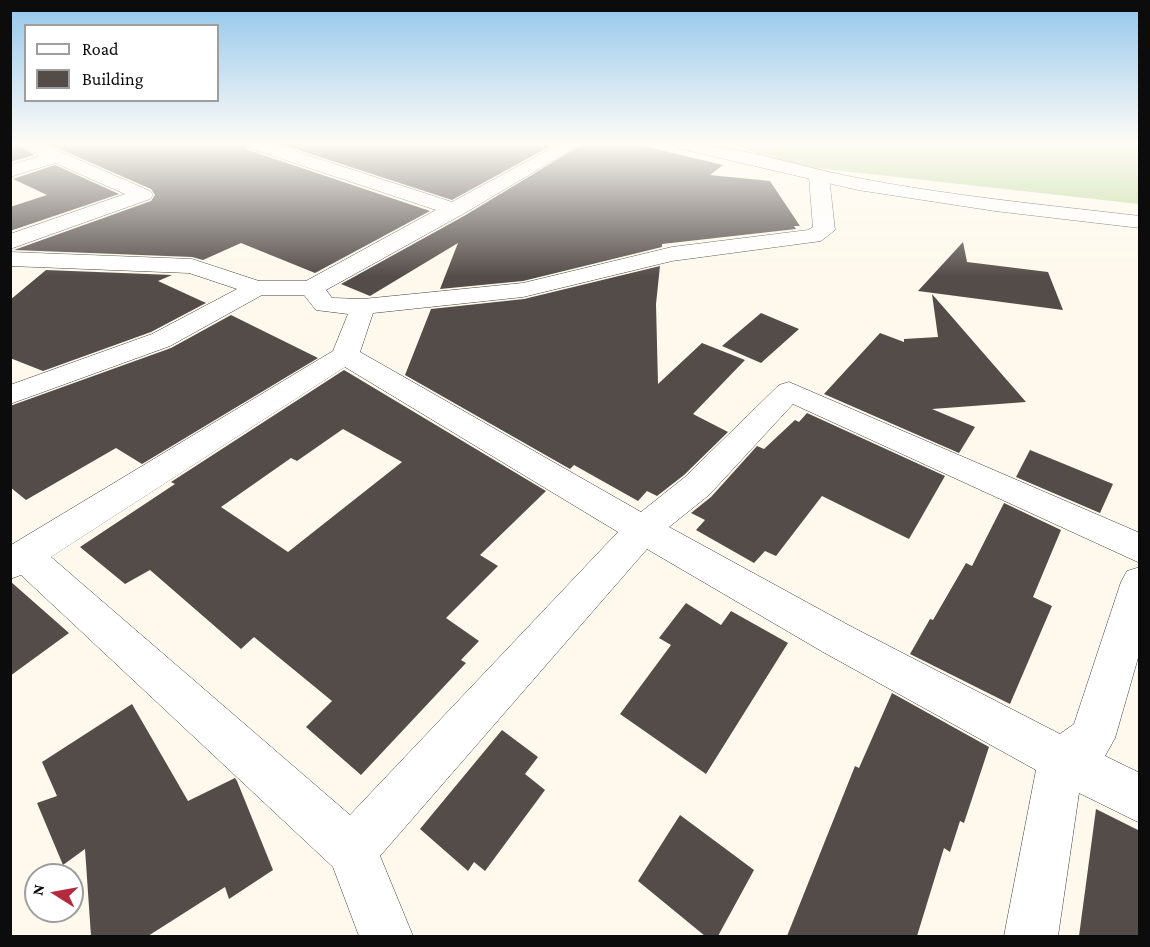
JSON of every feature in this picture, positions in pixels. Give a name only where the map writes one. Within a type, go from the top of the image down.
[{"type":"street","points":[[10,242],[143,195],[128,188]]},
{"type":"street","points":[[390,188],[456,210]]},
{"type":"street","points":[[10,260],[192,266],[257,288],[311,288],[494,188]]},
{"type":"street","points":[[311,288],[325,305],[363,307],[523,290],[672,254],[813,236],[824,230],[820,188]]},
{"type":"street","points":[[890,188],[996,205],[1140,222]]},
{"type":"street","points":[[10,395],[161,340],[257,288]]},
{"type":"street","points":[[363,307],[345,355],[17,560],[352,850],[386,936]]},
{"type":"street","points":[[345,355],[641,531],[1061,760],[1140,799]]},
{"type":"street","points":[[352,850],[641,531],[698,486],[789,391],[1140,549]]},
{"type":"street","points":[[1030,936],[1061,760],[1092,738],[1140,582]]},
{"type":"green space","points":[[997,188],[1139,188],[1139,204]]},
{"type":"building","points":[[33,188],[106,188],[119,194],[10,231],[10,207],[47,195]]},
{"type":"building","points":[[149,188],[362,188],[430,211],[315,273],[241,243],[203,260],[192,257],[14,250],[151,201],[155,195]]},
{"type":"building","points":[[416,188],[474,188],[452,200]]},
{"type":"building","points":[[510,188],[775,188],[800,226],[794,226],[796,229],[662,244],[662,247],[523,281],[440,289],[458,243],[370,296],[341,284]]},
{"type":"building","points":[[963,242],[967,262],[1048,272],[1063,310],[918,291]]},
{"type":"building","points":[[660,266],[656,304],[658,384],[702,343],[745,360],[693,414],[728,432],[684,475],[657,496],[647,491],[638,501],[574,465],[570,469],[405,375],[431,309],[524,299]]},
{"type":"building","points":[[46,270],[172,275],[158,281],[206,303],[151,332],[43,371],[10,358],[10,300]]},
{"type":"building","points":[[932,294],[1026,402],[932,409],[975,427],[959,453],[824,394],[880,333],[904,342],[904,339],[938,337]]},
{"type":"building","points":[[761,313],[799,329],[761,363],[722,346]]},
{"type":"building","points":[[231,315],[318,358],[142,464],[116,448],[26,500],[10,487],[10,406],[171,348]]},
{"type":"building","points":[[344,370],[546,491],[480,555],[498,566],[446,618],[479,641],[461,660],[466,663],[361,775],[306,727],[332,701],[254,637],[241,649],[150,570],[125,584],[80,547],[175,484],[171,482]],"holes":[[[343,429],[402,462],[288,552],[221,507],[291,458],[297,461]]]},
{"type":"building","points":[[807,413],[945,476],[909,539],[822,496],[776,556],[765,551],[754,563],[696,530],[705,520],[691,513],[711,497],[757,446],[764,449],[795,420],[799,422]]},
{"type":"building","points":[[1030,450],[1113,484],[1100,513],[1016,477]]},
{"type":"building","points":[[1004,503],[1061,530],[1033,597],[1052,606],[1010,704],[910,654],[966,563],[972,566]]},
{"type":"building","points":[[10,581],[69,633],[10,676]]},
{"type":"building","points":[[686,603],[721,625],[731,611],[788,643],[706,774],[620,714],[671,645],[659,638]]},
{"type":"building","points":[[892,693],[989,747],[964,823],[960,821],[950,852],[944,848],[917,936],[787,936],[855,766],[859,768]]},
{"type":"building","points":[[132,704],[188,801],[235,778],[273,870],[229,899],[225,887],[148,936],[91,936],[85,849],[66,863],[62,863],[37,803],[57,796],[42,762]]},
{"type":"building","points":[[502,730],[538,757],[525,774],[545,790],[485,871],[474,862],[468,871],[420,829]]},
{"type":"building","points":[[1096,809],[1140,831],[1140,936],[1079,936]]},
{"type":"building","points":[[680,815],[754,870],[718,936],[705,936],[638,881]]}]
